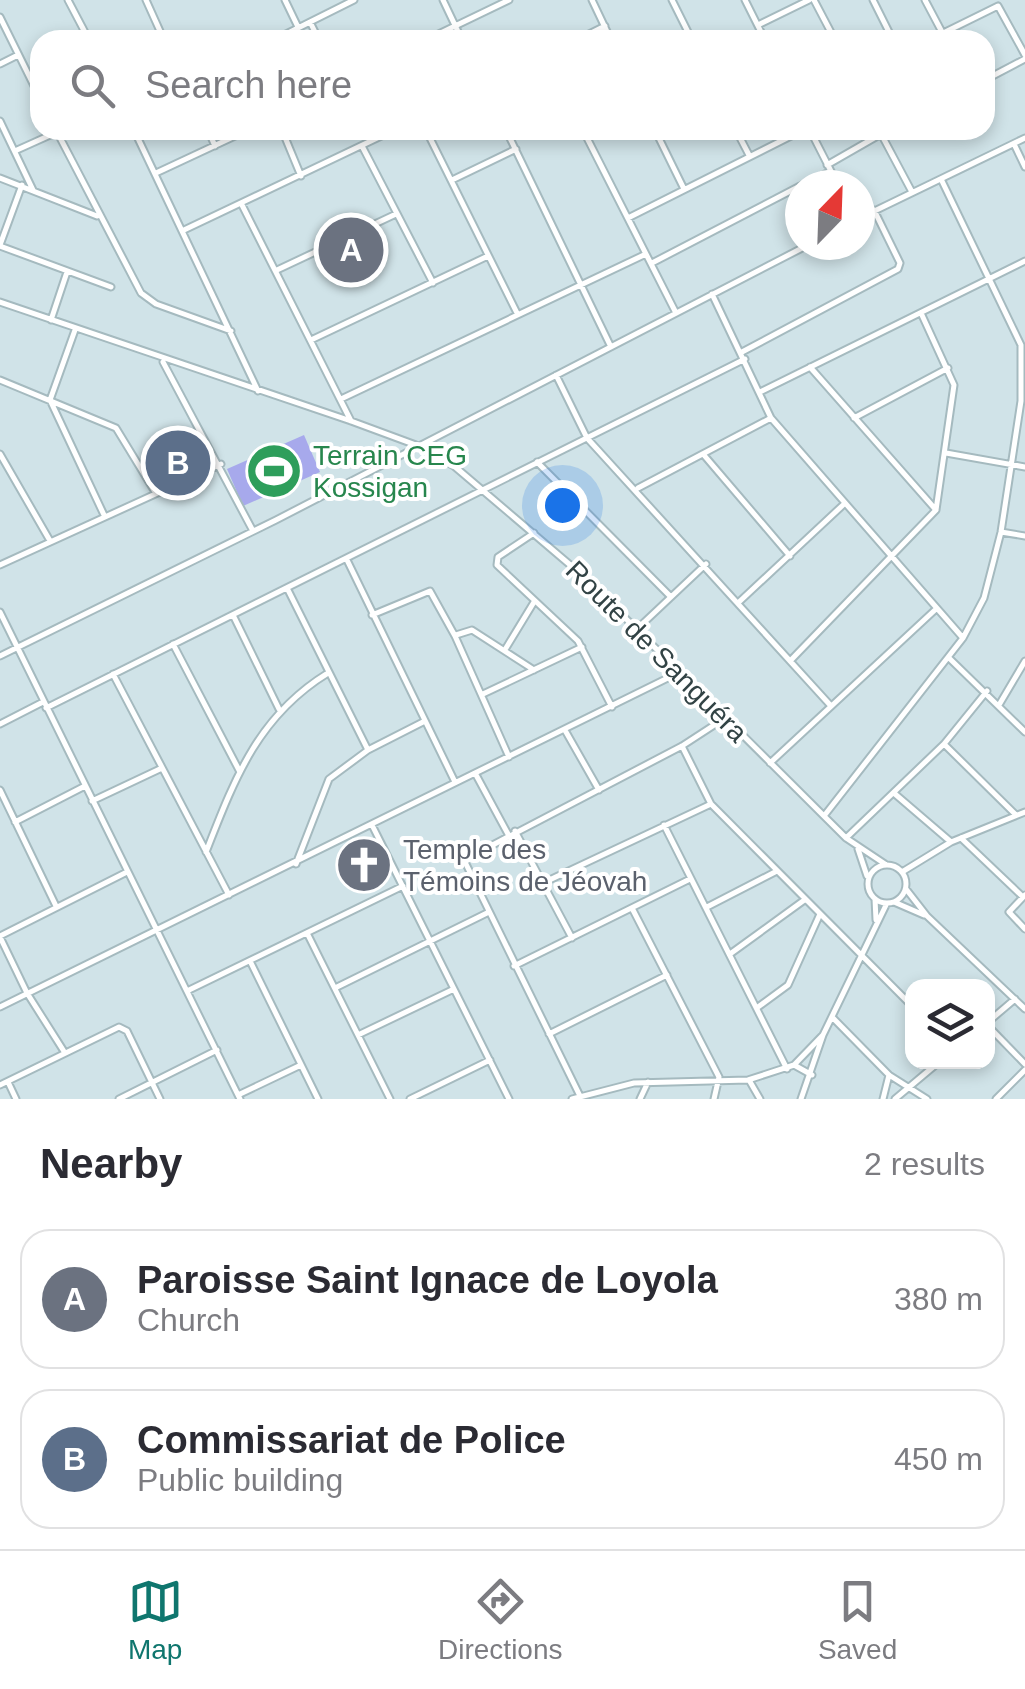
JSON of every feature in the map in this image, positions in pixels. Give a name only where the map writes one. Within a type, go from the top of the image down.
[{"type":"street","points":[[68,0],[84,30]]},
{"type":"street","points":[[146,0],[160,30]]},
{"type":"street","points":[[286,0],[298,27]]},
{"type":"street","points":[[292,30],[354,0]]},
{"type":"street","points":[[443,0],[457,30]]},
{"type":"street","points":[[445,30],[509,0]]},
{"type":"street","points":[[592,0],[607,30]]},
{"type":"street","points":[[672,0],[687,30]]},
{"type":"street","points":[[744,0],[760,30]]},
{"type":"street","points":[[758,26],[812,0],[829,30]]},
{"type":"street","points":[[874,0],[888,30]]},
{"type":"street","points":[[925,0],[941,30]]},
{"type":"street","points":[[950,30],[996,3],[1025,57],[995,74]]},
{"type":"street","points":[[0,17],[30,78]]},
{"type":"street","points":[[310,22],[314,30]]},
{"type":"street","points":[[597,30],[605,26]]},
{"type":"street","points":[[0,64],[18,55]]},
{"type":"street","points":[[0,121],[33,190]]},
{"type":"street","points":[[875,210],[1025,138]]},
{"type":"street","points":[[17,150],[43,140]]},
{"type":"street","points":[[61,140],[124,266],[147,298],[231,331]]},
{"type":"street","points":[[139,140],[258,391]]},
{"type":"street","points":[[212,140],[215,146]]},
{"type":"street","points":[[155,174],[227,140]]},
{"type":"street","points":[[286,140],[300,176]]},
{"type":"street","points":[[184,230],[374,140]]},
{"type":"street","points":[[431,140],[517,313]]},
{"type":"street","points":[[511,140],[611,347]]},
{"type":"street","points":[[588,140],[676,313]]},
{"type":"street","points":[[660,140],[684,189]]},
{"type":"street","points":[[741,140],[748,155]]},
{"type":"street","points":[[628,218],[783,140]]},
{"type":"street","points":[[812,140],[829,168]]},
{"type":"street","points":[[826,170],[870,140]]},
{"type":"street","points":[[887,140],[912,192]]},
{"type":"street","points":[[1014,144],[1025,166]]},
{"type":"street","points":[[362,146],[433,283]]},
{"type":"street","points":[[452,180],[516,150]]},
{"type":"street","points":[[0,178],[100,218]]},
{"type":"street","points":[[824,816],[963,638],[984,598],[1001,532],[1023,401],[1018,334],[941,179]]},
{"type":"street","points":[[22,185],[0,245],[111,286]]},
{"type":"street","points":[[651,264],[785,194]]},
{"type":"street","points":[[242,205],[352,421]]},
{"type":"street","points":[[0,724],[113,674],[346,560],[482,487],[588,438],[898,269],[899,259],[875,212]]},
{"type":"street","points":[[277,270],[396,214]]},
{"type":"street","points":[[340,399],[646,254]]},
{"type":"street","points":[[311,340],[488,256]]},
{"type":"street","points":[[0,656],[253,531],[785,257]]},
{"type":"street","points":[[760,392],[1025,261]]},
{"type":"street","points":[[52,320],[67,272]]},
{"type":"street","points":[[712,294],[772,418],[889,558],[963,638]]},
{"type":"street","name":"Route de Sanguéra","points":[[0,302],[416,445],[482,487],[536,532],[846,838],[885,864]]},
{"type":"street","points":[[792,659],[936,510],[955,399],[949,367],[921,313]]},
{"type":"street","points":[[76,329],[50,400],[104,516]]},
{"type":"street","points":[[162,360],[221,464],[253,531]]},
{"type":"street","points":[[810,367],[936,510]]},
{"type":"street","points":[[854,418],[949,367]]},
{"type":"street","points":[[556,375],[588,438],[638,488],[831,706]]},
{"type":"street","points":[[0,380],[122,432],[155,492]]},
{"type":"street","points":[[638,488],[772,418]]},
{"type":"street","points":[[946,453],[1025,468]]},
{"type":"street","points":[[0,454],[49,539]]},
{"type":"street","points":[[703,454],[790,556]]},
{"type":"street","points":[[536,462],[671,597]]},
{"type":"street","points":[[0,566],[49,539],[221,464]]},
{"type":"street","points":[[740,602],[843,505]]},
{"type":"street","points":[[536,532],[496,561],[582,647],[612,707]]},
{"type":"street","points":[[1001,532],[1025,536]]},
{"type":"street","points":[[346,560],[455,782]]},
{"type":"street","points":[[637,629],[706,564]]},
{"type":"street","points":[[287,588],[368,750]]},
{"type":"street","points":[[372,615],[426,589],[455,636],[509,757]]},
{"type":"street","points":[[506,648],[534,602]]},
{"type":"street","points":[[770,764],[936,609]]},
{"type":"street","points":[[0,612],[239,1097],[301,1065]]},
{"type":"street","points":[[232,615],[279,709]]},
{"type":"street","points":[[455,636],[472,630],[506,648],[534,670]]},
{"type":"street","points":[[173,644],[240,772]]},
{"type":"street","points":[[483,694],[582,647]]},
{"type":"street","points":[[948,657],[1025,732]]},
{"type":"street","points":[[999,705],[1025,661]]},
{"type":"street","points":[[0,1007],[680,672]]},
{"type":"street","points":[[113,674],[229,895]]},
{"type":"street","points":[[206,852],[240,772],[279,709],[328,674]]},
{"type":"street","points":[[846,838],[944,744],[987,691]]},
{"type":"street","points":[[725,718],[682,746],[464,860],[548,1034],[574,1098],[648,1082],[748,1080],[794,1065],[823,1035]]},
{"type":"street","points":[[296,864],[322,788],[368,750],[423,722]]},
{"type":"street","points":[[565,731],[599,790]]},
{"type":"street","points":[[944,744],[1016,816]]},
{"type":"street","points":[[682,746],[711,804],[803,901],[905,999]]},
{"type":"street","points":[[92,801],[162,768]]},
{"type":"street","points":[[475,773],[508,834]]},
{"type":"street","points":[[15,822],[85,786]]},
{"type":"street","points":[[0,790],[56,906]]},
{"type":"street","points":[[895,794],[952,842]]},
{"type":"street","points":[[543,883],[711,804]]},
{"type":"street","points":[[902,872],[960,838],[1025,812]]},
{"type":"street","points":[[372,824],[509,1099]]},
{"type":"street","points":[[664,826],[787,1069]]},
{"type":"street","points":[[516,830],[572,938]]},
{"type":"street","points":[[960,838],[1024,896],[1010,912],[1025,928]]},
{"type":"street","points":[[856,846],[875,899],[876,920]]},
{"type":"street","points":[[868,881],[873,870],[885,864],[902,872]]},
{"type":"street","points":[[65,1053],[26,992],[0,937],[126,872]]},
{"type":"street","points":[[706,908],[775,872]]},
{"type":"street","points":[[902,872],[906,889],[927,916],[1025,1009]]},
{"type":"street","points":[[514,966],[690,879]]},
{"type":"street","points":[[188,991],[402,886]]},
{"type":"street","points":[[812,1099],[802,1097],[823,1035],[876,920],[906,889]]},
{"type":"street","points":[[875,899],[927,916]]},
{"type":"street","points":[[730,954],[803,901]]},
{"type":"street","points":[[634,910],[720,1081],[714,1099]]},
{"type":"street","points":[[335,988],[487,914]]},
{"type":"street","points":[[758,1008],[788,985],[820,914]]},
{"type":"street","points":[[307,933],[390,1099]]},
{"type":"street","points":[[250,961],[318,1099]]},
{"type":"street","points":[[548,1034],[667,975]]},
{"type":"street","points":[[358,1035],[454,989]]},
{"type":"street","points":[[995,1018],[1015,999]]},
{"type":"street","points":[[832,1017],[889,1075],[927,1099]]},
{"type":"street","points":[[0,1085],[119,1026],[127,1031],[160,1099]]},
{"type":"street","points":[[995,1032],[1025,1067],[996,1099]]},
{"type":"street","points":[[119,1099],[216,1050]]},
{"type":"street","points":[[410,1099],[490,1060]]},
{"type":"street","points":[[794,1065],[812,1075]]},
{"type":"street","points":[[895,1099],[931,1069]]},
{"type":"street","points":[[882,1099],[889,1075]]},
{"type":"street","points":[[748,1080],[760,1099]]},
{"type":"street","points":[[8,1082],[16,1099]]},
{"type":"street","points":[[640,1099],[648,1082]]},
{"type":"shaded area","points":[[0,0],[1025,0],[1025,1099],[0,1099]]},
{"type":"shaded area","name":"Terrain CEG Kossigan","points":[[304,435],[320,472],[243,506],[227,469]]},
{"type":"place","name":"Paroisse Saint Ignace de Loyola","points":[[351,250]]},
{"type":"place","name":"Commissariat de Police","points":[[178,463]]},
{"type":"place","name":"Terrain CEG Kossigan","points":[[274,471]]},
{"type":"place","name":"Temple des Témoins de Jéovah","points":[[364,865]]}]
